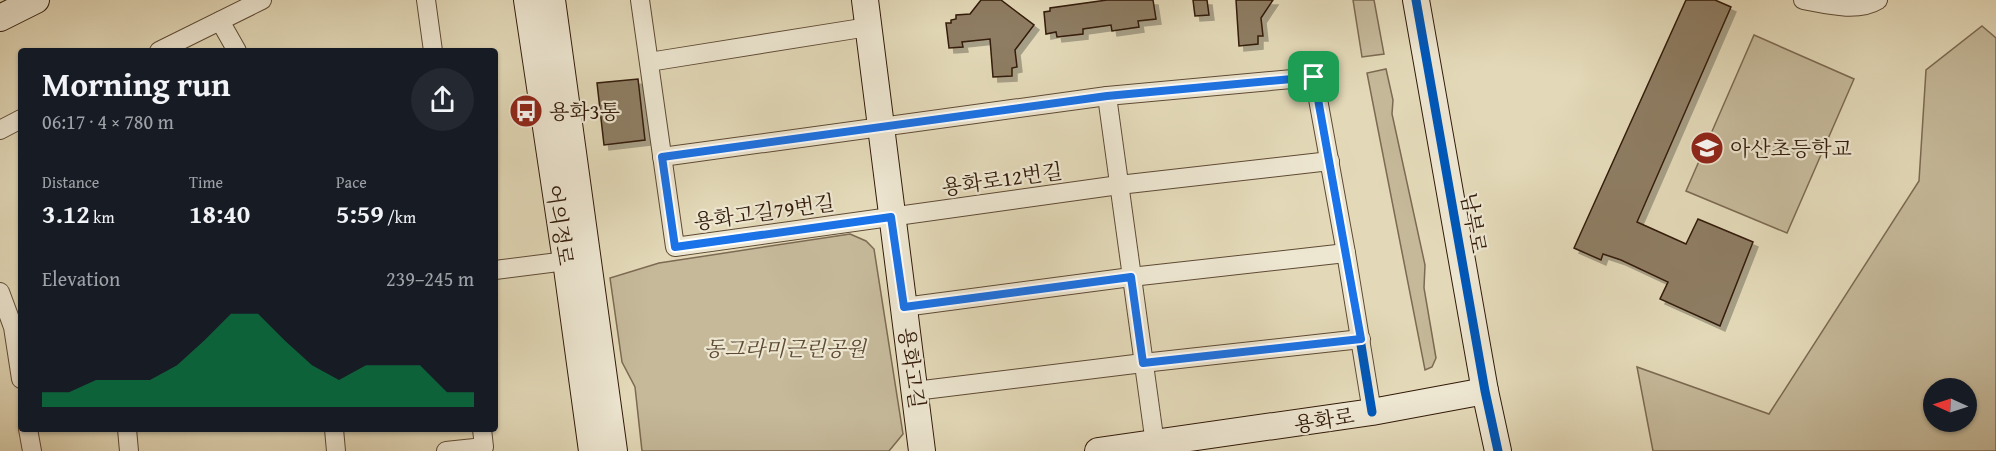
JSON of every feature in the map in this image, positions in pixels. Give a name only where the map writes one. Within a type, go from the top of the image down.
[{"type":"street","points":[[0,18],[36,0]]},
{"type":"street","points":[[165,48],[262,0]]},
{"type":"street","points":[[426,0],[433,48]]},
{"type":"street","name":"어의정로","points":[[527,0],[592,451]]},
{"type":"street","name":"어의정로","points":[[552,0],[614,451]]},
{"type":"street","name":"용화고길79번길","points":[[640,0],[675,247],[891,217]]},
{"type":"street","name":"용화고길","points":[[865,0],[922,451]]},
{"type":"street","name":"남부로","points":[[1416,0],[1485,391],[1498,451]]},
{"type":"street","points":[[1803,0],[1841,7],[1872,4],[1878,0]]},
{"type":"street","points":[[220,21],[235,48]]},
{"type":"street","points":[[649,62],[868,27]]},
{"type":"street","name":"용화로","points":[[1107,96],[1314,77],[1372,412]]},
{"type":"street","points":[[662,157],[1107,96],[1155,444]]},
{"type":"street","points":[[0,130],[18,121]]},
{"type":"street","name":"용화로12번길","points":[[891,217],[1119,185],[1329,161]]},
{"type":"street","points":[[904,307],[1131,277],[1346,254]]},
{"type":"street","points":[[498,270],[566,261]]},
{"type":"street","points":[[0,292],[12,328],[18,362]]},
{"type":"street","points":[[915,391],[1361,339]]},
{"type":"street","name":"용화로","points":[[1098,451],[1155,444],[1224,443],[1485,391]]},
{"type":"street","points":[[29,432],[32,451]]},
{"type":"street","points":[[128,432],[129,451]]},
{"type":"street","points":[[334,432],[336,451]]},
{"type":"street","points":[[446,451],[484,447],[482,432]]},
{"type":"green space","points":[[1353,0],[1374,0],[1384,54],[1362,57]]},
{"type":"green space","points":[[1982,26],[1996,38],[1996,451],[1653,451],[1637,367],[1769,414],[1919,181],[1926,70]]},
{"type":"green space","points":[[1754,35],[1854,79],[1787,233],[1686,191]]},
{"type":"green space","points":[[1386,69],[1393,100],[1392,114],[1425,265],[1424,288],[1436,358],[1432,367],[1425,370],[1367,73]]},
{"type":"green space","name":"동그라미근린공원","points":[[850,234],[866,241],[874,249],[903,434],[889,451],[642,451],[635,387],[622,362],[610,278],[659,263]]},
{"type":"building","points":[[981,0],[1001,0],[1034,25],[1015,50],[1017,67],[1012,68],[1012,76],[993,77],[990,39],[962,42],[963,47],[949,48],[946,23],[951,23],[951,20],[956,19],[956,15],[970,14]]},
{"type":"building","points":[[1107,0],[1153,0],[1156,19],[1138,21],[1139,27],[1112,31],[1111,25],[1083,29],[1083,34],[1057,37],[1056,32],[1046,34],[1044,12],[1050,11],[1050,8]]},
{"type":"building","points":[[1193,0],[1207,0],[1209,15],[1195,16]]},
{"type":"building","points":[[1236,0],[1273,0],[1261,18],[1263,36],[1258,36],[1258,44],[1239,46]]},
{"type":"building","points":[[1686,0],[1715,0],[1731,7],[1637,222],[1686,244],[1698,219],[1753,242],[1720,326],[1660,299],[1668,282],[1621,260],[1603,254],[1601,260],[1574,248]]},
{"type":"building","points":[[638,79],[645,140],[604,145],[597,83]]},
{"type":"cycle path","points":[[1416,0],[1485,391],[1498,451]]},
{"type":"cycle path","points":[[662,157],[1107,96],[1314,77],[1372,412]]},
{"type":"place","name":"용화3통","points":[[526,111]]},
{"type":"place","name":"아산초등학교","points":[[1707,148]]},
{"type":"route","points":[[1314,77],[1361,339],[1143,363],[1131,277],[904,307],[891,217],[675,247],[662,157],[1107,96],[1314,77]]}]
